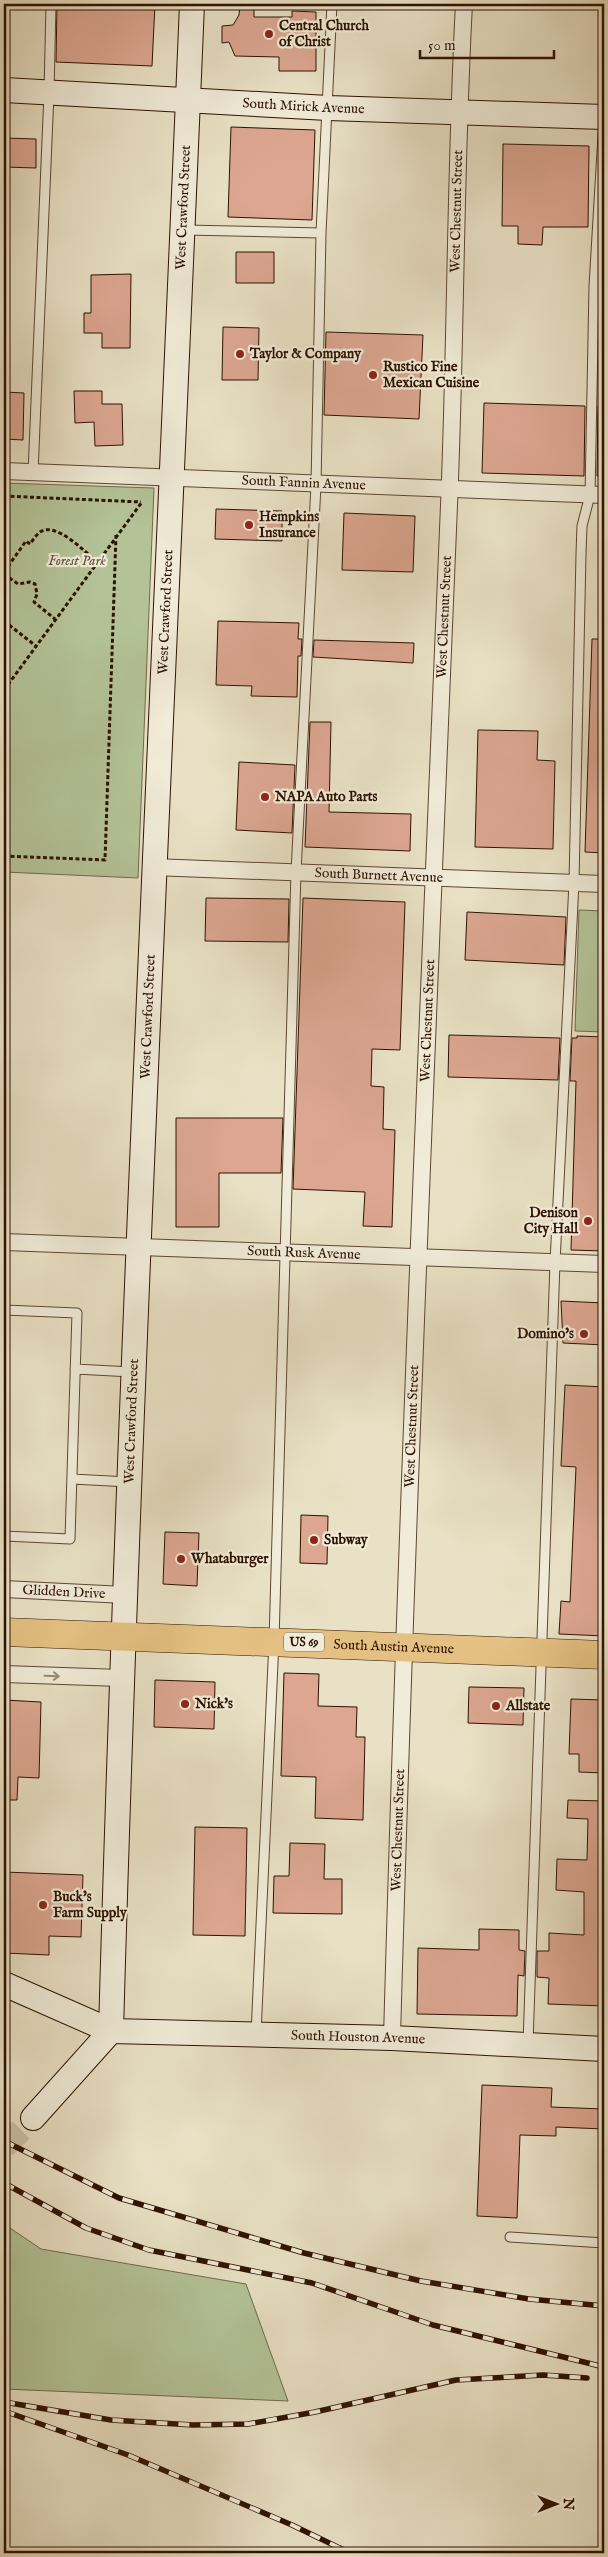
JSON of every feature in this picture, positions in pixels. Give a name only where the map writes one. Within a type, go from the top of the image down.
[{"type":"highway","name":"South Austin Avenue","points":[[4,1632],[122,1635],[604,1655]]},
{"type":"street","name":"West Crawford Street","points":[[111,2031],[122,1635],[140,1246],[153,867],[172,479],[180,230],[192,4]]},
{"type":"street","name":"West Chestnut Street","points":[[392,2038],[403,1647],[450,490],[458,112],[464,4]]},
{"type":"street","name":"South Mirick Avenue","points":[[4,90],[328,108],[604,118]]},
{"type":"street","name":"South Fannin Avenue","points":[[4,471],[597,495]]},
{"type":"street","name":"South Burnett Avenue","points":[[153,867],[604,884]]},
{"type":"street","name":"South Rusk Avenue","points":[[4,1242],[604,1264]]},
{"type":"street","name":"Glidden Drive","points":[[4,1590],[125,1595]]},
{"type":"street","points":[[4,1674],[121,1678]]},
{"type":"street","points":[[4,1984],[111,2031],[33,2118]]},
{"type":"street","name":"South Houston Avenue","points":[[111,2031],[392,2038],[604,2049]]},
{"type":"lane","points":[[33,473],[51,4]]},
{"type":"lane","points":[[256,2034],[274,1641],[296,872],[316,485],[321,233],[332,4]]},
{"type":"lane","points":[[528,2045],[555,1262],[574,883],[582,535],[597,495],[594,286],[604,118]]},
{"type":"lane","points":[[180,230],[321,233]]},
{"type":"lane","points":[[4,1310],[77,1313],[70,1539],[4,1536]]},
{"type":"lane","points":[[75,1369],[134,1373]]},
{"type":"lane","points":[[72,1479],[130,1482]]},
{"type":"lane","points":[[510,2236],[604,2243]]},
{"type":"path","points":[[4,496],[142,502],[4,690]]},
{"type":"path","points":[[56,619],[34,602],[37,594],[35,584],[30,582],[18,584],[4,573],[26,541],[30,544],[41,531],[49,529],[61,532],[97,562]]},
{"type":"path","points":[[4,856],[105,860],[116,535]]},
{"type":"path","points":[[4,621],[36,646]]},
{"type":"green space","name":"Forest Park","points":[[4,483],[154,488],[138,878],[4,872]]},
{"type":"green space","points":[[579,910],[604,911],[604,1032],[575,1031]]},
{"type":"green space","points":[[4,2224],[41,2249],[246,2284],[288,2401],[4,2389]]},
{"type":"building","points":[[57,4],[155,4],[152,66],[56,62]]},
{"type":"building","name":"Central Church of Christ","points":[[240,4],[254,4],[254,17],[292,17],[292,11],[316,12],[316,71],[279,71],[279,57],[235,56],[229,42],[222,43],[222,26],[233,25],[239,15]]},
{"type":"building","points":[[231,127],[315,130],[312,220],[228,217]]},
{"type":"building","points":[[4,138],[36,139],[36,168],[4,167]]},
{"type":"building","points":[[503,144],[589,146],[588,227],[543,227],[542,245],[518,244],[518,226],[502,226]]},
{"type":"building","points":[[236,252],[274,252],[274,283],[236,283]]},
{"type":"building","points":[[131,274],[130,348],[102,348],[102,333],[84,333],[84,313],[91,313],[91,275]]},
{"type":"building","name":"Taylor & Company","points":[[223,327],[259,328],[258,380],[222,380]]},
{"type":"building","name":"Rustico Fine Mexican Cuisine","points":[[326,332],[423,335],[419,419],[324,415]]},
{"type":"building","points":[[74,391],[102,391],[102,404],[122,404],[123,445],[95,446],[94,422],[75,423]]},
{"type":"building","points":[[4,392],[24,393],[23,440],[4,439]]},
{"type":"building","points":[[484,403],[585,406],[584,476],[482,473]]},
{"type":"building","points":[[598,406],[604,406],[604,476],[597,476]]},
{"type":"building","name":"Hempkins Insurance","points":[[216,509],[282,511],[282,541],[215,539]]},
{"type":"building","points":[[344,513],[415,516],[413,572],[342,570]]},
{"type":"building","points":[[218,621],[299,623],[298,639],[302,639],[301,656],[298,656],[297,697],[251,696],[252,686],[216,685]]},
{"type":"building","points":[[592,639],[604,639],[604,853],[585,852]]},
{"type":"building","points":[[314,640],[414,643],[413,663],[313,657]]},
{"type":"building","points":[[310,722],[331,722],[329,812],[411,814],[410,851],[305,847]]},
{"type":"building","points":[[478,730],[538,731],[537,760],[555,761],[553,849],[475,847]]},
{"type":"building","name":"NAPA Auto Parts","points":[[239,762],[295,765],[292,833],[236,830]]},
{"type":"building","points":[[206,898],[289,899],[288,942],[205,941]]},
{"type":"building","points":[[303,898],[405,902],[400,1050],[372,1049],[371,1086],[384,1087],[383,1129],[395,1130],[392,1227],[363,1226],[365,1192],[293,1189]]},
{"type":"building","points":[[467,912],[566,917],[564,965],[465,960]]},
{"type":"building","points":[[449,1035],[560,1038],[558,1080],[448,1077]]},
{"type":"building","points":[[577,1036],[604,1037],[604,1251],[571,1250],[576,1081],[570,1081],[572,1038],[577,1038]]},
{"type":"building","points":[[176,1118],[283,1118],[281,1173],[219,1173],[219,1227],[176,1227]]},
{"type":"building","points":[[561,1301],[604,1303],[604,1345],[563,1343]]},
{"type":"building","points":[[565,1385],[604,1387],[604,1636],[559,1634],[561,1601],[570,1602],[576,1467],[561,1466]]},
{"type":"building","name":"Subway","points":[[301,1515],[328,1516],[327,1564],[300,1563]]},
{"type":"building","name":"Whataburger","points":[[165,1532],[199,1533],[197,1586],[163,1584]]},
{"type":"building","points":[[284,1673],[319,1674],[318,1706],[357,1707],[356,1737],[365,1737],[363,1820],[315,1818],[316,1777],[281,1776]]},
{"type":"building","name":"Nick's","points":[[155,1680],[215,1682],[214,1729],[154,1727]]},
{"type":"building","name":"Allstate","points":[[469,1687],[524,1688],[523,1725],[468,1723]]},
{"type":"building","points":[[571,1699],[604,1700],[604,1773],[579,1772],[579,1754],[569,1754]]},
{"type":"building","points":[[4,1700],[41,1702],[39,1778],[18,1777],[17,1800],[4,1800]]},
{"type":"building","points":[[568,1800],[604,1801],[604,2006],[548,2004],[549,1978],[537,1977],[537,1951],[549,1951],[549,1933],[584,1935],[584,1892],[556,1890],[557,1859],[587,1860],[588,1819],[567,1818]]},
{"type":"building","points":[[195,1827],[247,1828],[245,1936],[193,1935]]},
{"type":"building","points":[[290,1843],[325,1844],[324,1879],[342,1879],[342,1914],[273,1913],[274,1876],[289,1876]]},
{"type":"building","name":"Buck's Farm Supply","points":[[4,1872],[83,1875],[81,1937],[49,1936],[49,1955],[4,1953]]},
{"type":"building","points":[[479,1929],[519,1930],[519,1950],[525,1951],[524,1976],[518,1975],[517,2016],[417,2014],[418,1948],[479,1950]]},
{"type":"building","points":[[482,2085],[552,2088],[551,2107],[604,2109],[604,2129],[556,2127],[556,2136],[520,2135],[517,2218],[477,2216]]},
{"type":"tunnel","points":[[4,2147],[33,2118]]},
{"type":"railway","points":[[4,2141],[119,2198],[304,2253],[421,2281],[529,2299],[604,2306]]},
{"type":"railway","points":[[4,2183],[86,2228],[149,2250],[312,2283],[433,2325],[604,2367]]},
{"type":"railway","points":[[4,2402],[111,2420],[193,2425],[248,2424],[315,2412],[456,2380],[543,2375],[587,2378]]},
{"type":"railway","points":[[4,2411],[128,2455],[292,2525],[350,2553]]},
{"type":"place","name":"Central Church of Christ","points":[[269,34]]},
{"type":"place","name":"Taylor & Company","points":[[240,354]]},
{"type":"place","name":"Rustico Fine Mexican Cuisine","points":[[373,375]]},
{"type":"place","name":"Hempkins Insurance","points":[[249,525]]},
{"type":"place","name":"NAPA Auto Parts","points":[[265,797]]},
{"type":"place","name":"Denison City Hall","points":[[588,1221]]},
{"type":"place","name":"Domino's","points":[[584,1334]]},
{"type":"place","name":"Subway","points":[[314,1540]]},
{"type":"place","name":"Whataburger","points":[[181,1559]]},
{"type":"place","name":"Nick's","points":[[185,1704]]},
{"type":"place","name":"Allstate","points":[[496,1706]]},
{"type":"place","name":"Buck's Farm Supply","points":[[43,1905]]}]
